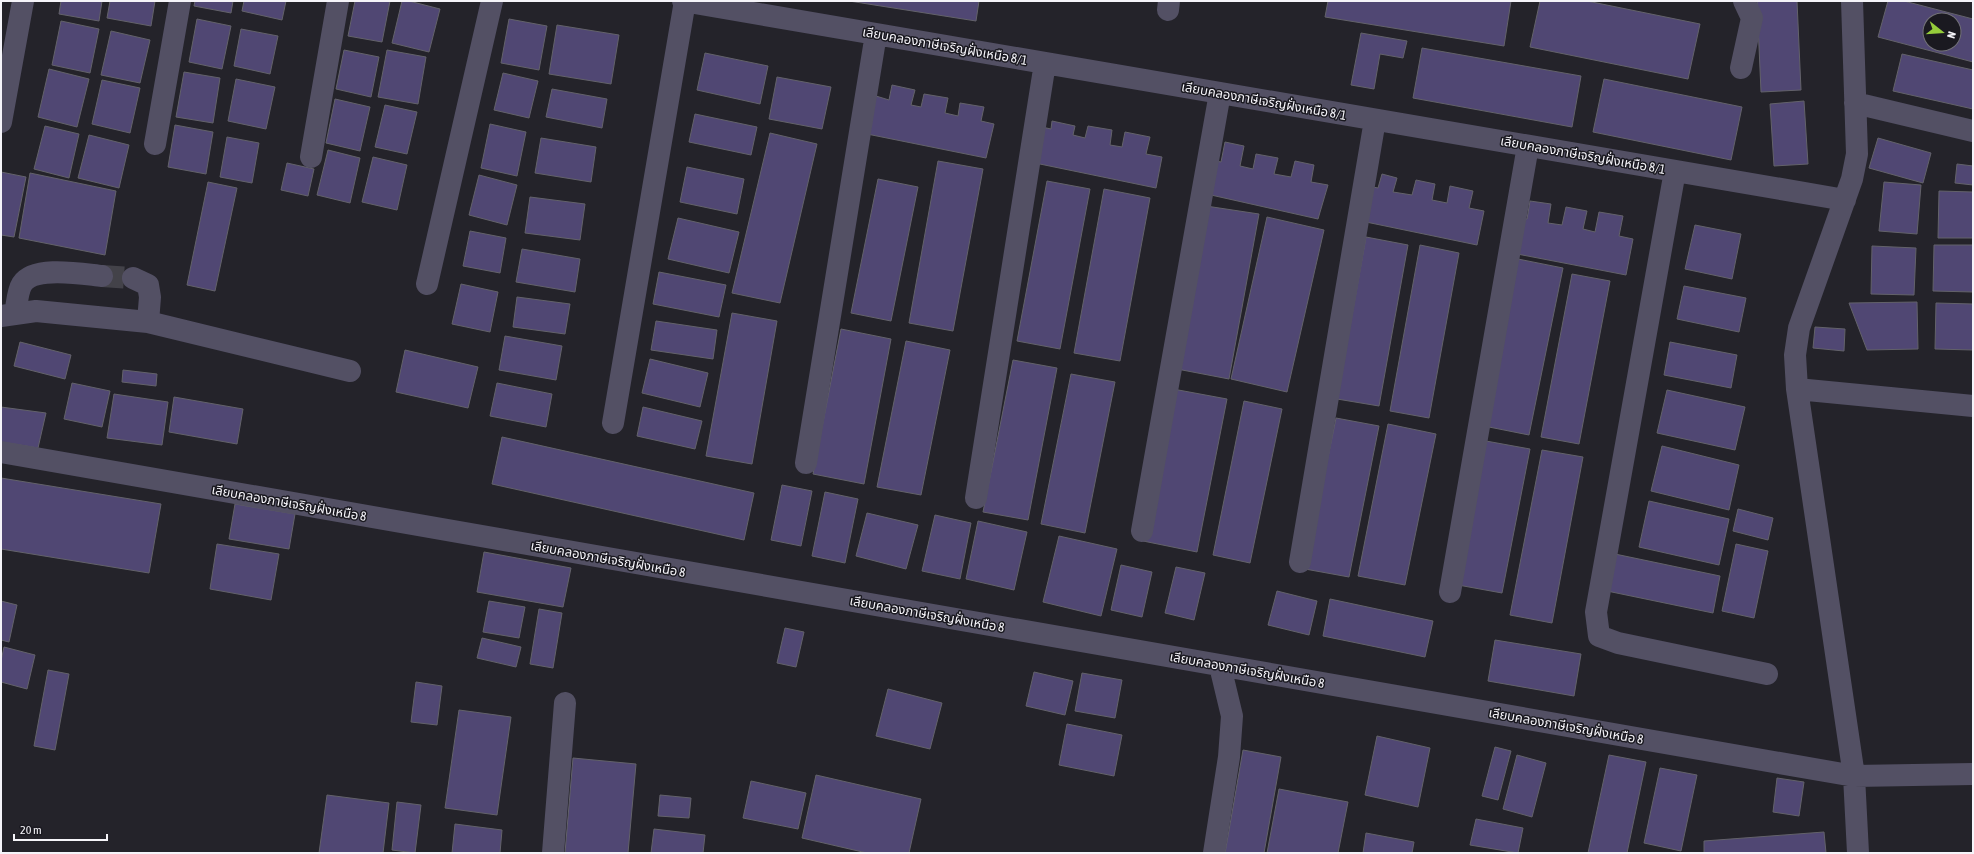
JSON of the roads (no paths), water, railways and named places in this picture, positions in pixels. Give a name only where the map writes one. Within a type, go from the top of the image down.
[{"type":"street","points":[[1,122],[23,1]]},
{"type":"street","points":[[155,144],[180,1]]},
{"type":"street","points":[[311,158],[338,1]]},
{"type":"street","points":[[427,284],[492,1]]},
{"type":"street","points":[[613,423],[684,1]]},
{"type":"street","name":"เลียบคลองภาษีเจริญฝั่งเหนือ 8/1","points":[[684,1],[1845,200]]},
{"type":"street","points":[[1741,68],[1752,18],[1744,1]]},
{"type":"street","points":[[1852,1],[1857,154],[1852,179],[1799,328],[1795,355],[1797,389],[1854,776],[1858,853]]},
{"type":"street","points":[[806,463],[876,34]]},
{"type":"street","points":[[976,498],[1045,63]]},
{"type":"street","points":[[1142,531],[1220,93]]},
{"type":"street","points":[[1855,103],[1973,131]]},
{"type":"street","points":[[1300,562],[1375,120]]},
{"type":"street","points":[[1450,592],[1528,146]]},
{"type":"street","points":[[1675,171],[1596,612],[1599,636],[1618,643],[1767,674]]},
{"type":"street","points":[[8,315],[21,285],[27,279],[42,274],[57,272],[102,276]]},
{"type":"street","points":[[133,278],[148,285],[150,297],[148,322]]},
{"type":"street","points":[[8,315],[36,311],[148,322],[350,371]]},
{"type":"street","points":[[1797,389],[1973,406]]},
{"type":"street","name":"เลียบคลองภาษีเจริญฝั่งเหนือ 8","points":[[1,452],[1854,776],[1973,774]]},
{"type":"street","points":[[1214,853],[1229,757],[1232,716],[1220,666]]},
{"type":"street","points":[[553,853],[565,703]]},
{"type":"tunnel","points":[[102,276],[133,278]]}]
